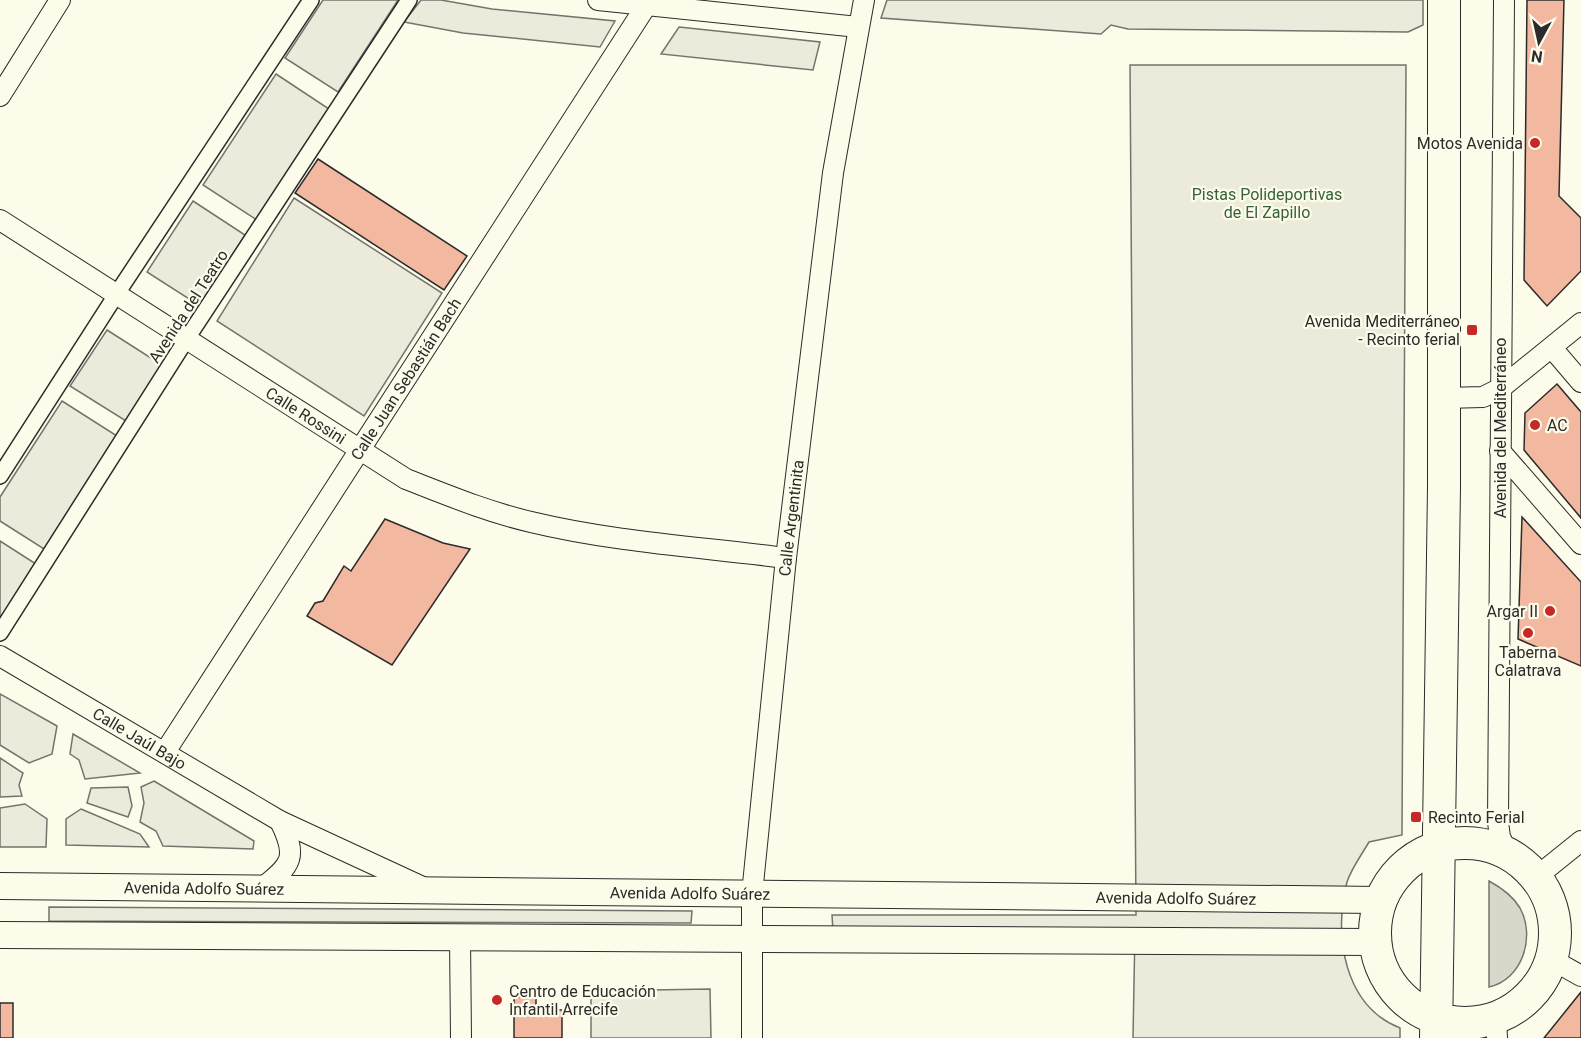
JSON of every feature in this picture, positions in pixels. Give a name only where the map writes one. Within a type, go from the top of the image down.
[{"type":"main road","points":[[1436,1027],[1444,398],[1444,0]]},
{"type":"main road","points":[[1478,843],[1508,854],[1521,863],[1546,894],[1554,915],[1555,932],[1551,959],[1537,988],[1496,1028],[1470,1024],[1436,1027],[1393,987],[1382,968],[1376,942],[1381,900],[1394,876],[1411,860],[1438,845],[1478,843]]},
{"type":"street","points":[[0,96],[60,0]]},
{"type":"street","points":[[0,476],[116,295],[311,0]]},
{"type":"street","name":"Avenida del Teatro","points":[[0,633],[186,340],[409,0]]},
{"type":"street","points":[[598,0],[646,6],[675,4],[858,27]]},
{"type":"street","name":"Calle Argentinita","points":[[752,1038],[752,894],[786,558],[833,173],[864,0]]},
{"type":"street","name":"Avenida del Mediterráneo","points":[[1504,0],[1498,822],[1500,837],[1508,854]]},
{"type":"street","name":"Calle Juan Sebastián Bach","points":[[165,752],[646,6]]},
{"type":"street","name":"Calle Rossini","points":[[0,220],[406,479],[468,503],[530,522],[574,531],[786,558]]},
{"type":"street","points":[[1444,398],[1483,397],[1501,388],[1581,323]]},
{"type":"street","points":[[1552,348],[1581,382]]},
{"type":"street","points":[[1500,451],[1581,544]]},
{"type":"street","name":"Calle Jaúl Bajo","points":[[0,656],[280,821],[429,890]]},
{"type":"street","points":[[262,888],[284,872],[291,858],[290,840],[280,821]]},
{"type":"street","points":[[1535,878],[1581,841]]},
{"type":"street","name":"Avenida Adolfo Suárez","points":[[0,886],[1381,900]]},
{"type":"street","points":[[0,935],[1376,942]]},
{"type":"street","points":[[460,938],[461,1038]]},
{"type":"street","points":[[1551,959],[1581,976]]},
{"type":"green space","points":[[323,0],[398,0],[338,92],[285,58]]},
{"type":"green space","points":[[421,0],[441,0],[492,9],[615,21],[600,47],[463,33],[404,22]]},
{"type":"green space","points":[[679,27],[820,42],[813,70],[661,54]]},
{"type":"green space","name":"Pistas Polideportivas de El Zapillo","points":[[1130,65],[1406,65],[1402,835],[1369,842],[1347,882],[1342,924],[1347,967],[1355,986],[1366,1003],[1381,1018],[1400,1028],[1400,1038],[1133,1038],[1135,929],[833,931],[832,915],[1136,915]]},
{"type":"green space","points":[[276,74],[329,109],[257,220],[203,185]]},
{"type":"green space","points":[[294,198],[442,293],[364,416],[217,321]]},
{"type":"green space","points":[[193,201],[245,235],[200,306],[147,272]]},
{"type":"green space","points":[[107,330],[162,365],[126,421],[70,386]]},
{"type":"green space","points":[[62,401],[117,436],[44,549],[0,521],[0,497]]},
{"type":"green space","points":[[0,541],[36,564],[0,620]]},
{"type":"green space","points":[[0,694],[57,726],[52,754],[29,763],[0,745]]},
{"type":"green space","points":[[73,734],[140,773],[85,779],[79,760],[70,754]]},
{"type":"green space","points":[[0,758],[23,773],[19,785],[22,796],[0,797]]},
{"type":"green space","points":[[154,781],[254,841],[253,849],[163,846],[156,831],[140,822],[144,803],[141,787]]},
{"type":"green space","points":[[128,787],[132,806],[128,817],[87,803],[91,788]]},
{"type":"green space","points":[[25,804],[47,819],[46,847],[0,847],[0,808]]},
{"type":"green space","points":[[81,809],[140,834],[149,847],[66,845],[66,819]]},
{"type":"green space","points":[[49,907],[692,911],[691,923],[49,921]]},
{"type":"green space","points":[[710,989],[711,1038],[591,1038],[591,991]]},
{"type":"shaded area","points":[[887,0],[1423,0],[1423,25],[1408,32],[1128,29],[1111,25],[1101,34],[881,18]]},
{"type":"shaded area","points":[[1489,881],[1507,893],[1520,908],[1527,932],[1523,956],[1518,967],[1500,983],[1489,987]]},
{"type":"building","points":[[1527,0],[1564,0],[1559,196],[1581,218],[1581,271],[1547,306],[1524,280]]},
{"type":"building","points":[[318,159],[467,256],[444,290],[295,193]]},
{"type":"building","points":[[1557,384],[1581,412],[1581,518],[1524,450],[1525,413]]},
{"type":"building","name":"Argar II","points":[[1522,517],[1581,582],[1581,666],[1518,639]]},
{"type":"building","points":[[385,519],[443,543],[470,549],[392,665],[307,616],[315,603],[323,601],[344,566],[351,571]]},
{"type":"building","points":[[1581,992],[1581,1038],[1544,1038]]},
{"type":"building","points":[[514,997],[536,997],[536,1010],[562,1010],[562,1038],[514,1038]]},
{"type":"building","points":[[0,1003],[13,1003],[13,1038],[0,1038]]},
{"type":"place","name":"Motos Avenida","points":[[1535,143]]},
{"type":"place","name":"Avenida Mediterráneo - Recinto ferial","points":[[1472,330]]},
{"type":"place","name":"AC","points":[[1535,425]]},
{"type":"place","name":"Argar II","points":[[1550,611]]},
{"type":"place","name":"Taberna Calatrava","points":[[1528,633]]},
{"type":"place","name":"Recinto Ferial","points":[[1416,817]]},
{"type":"place","name":"Centro de Educación Infantil Arrecife","points":[[497,1000]]}]
